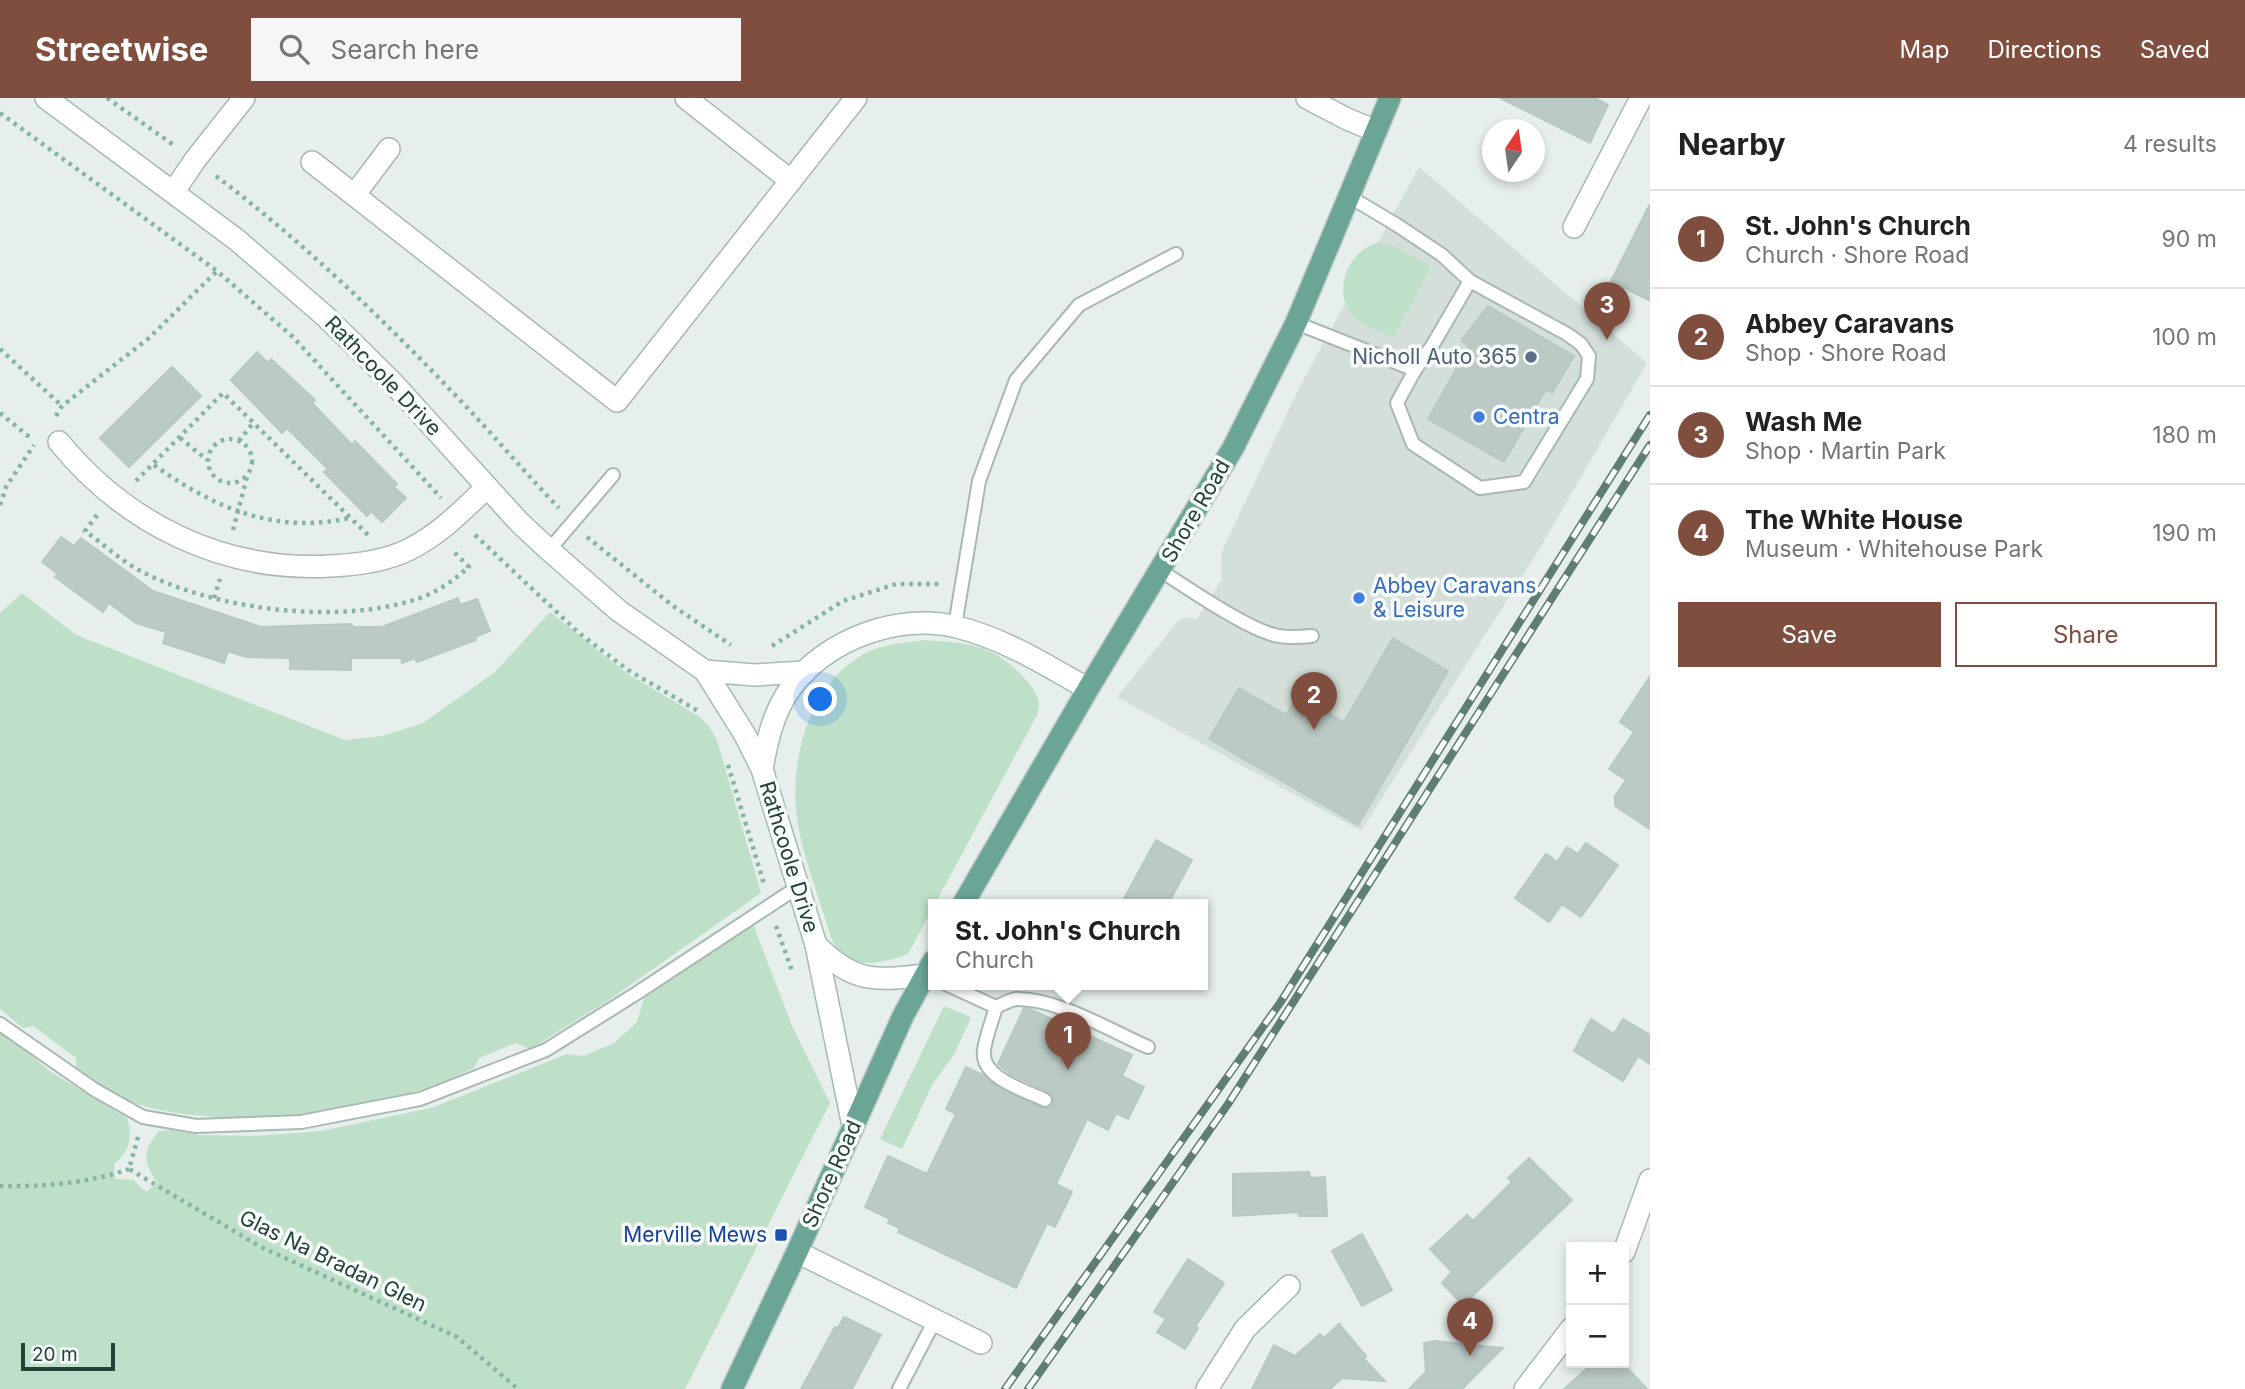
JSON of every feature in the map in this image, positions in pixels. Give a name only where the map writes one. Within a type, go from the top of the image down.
[{"type":"main road","name":"Shore Road","points":[[966,899],[1088,689],[1233,449],[1296,323],[1390,98]]},
{"type":"main road","name":"Shore Road","points":[[732,1389],[903,1016],[928,977]]},
{"type":"street","name":"Rathcoole Drive","points":[[46,98],[237,240],[325,316],[393,383],[486,487],[549,550],[620,611],[705,671],[745,735],[762,769],[816,945],[853,1126]]},
{"type":"street","points":[[686,98],[791,181]]},
{"type":"street","points":[[312,162],[617,401],[856,98]]},
{"type":"street","points":[[1307,98],[1376,131]]},
{"type":"street","points":[[1574,227],[1641,98]]},
{"type":"street","points":[[174,191],[241,99]]},
{"type":"street","points":[[355,194],[389,149]]},
{"type":"street","points":[[50,433],[76,463],[164,531],[226,556],[299,568],[353,565],[406,551],[446,527],[486,487]]},
{"type":"street","name":"Rathcoole Drive","points":[[762,769],[767,739],[777,711],[790,689],[805,672],[822,657],[860,636],[891,626],[919,623],[955,626],[1009,644],[1088,689]]},
{"type":"street","points":[[705,671],[755,675],[805,672]]},
{"type":"street","name":"Rathcoole Drive","points":[[816,945],[833,962],[851,973],[889,978],[928,972]]},
{"type":"street","points":[[1628,1242],[1650,1180]]},
{"type":"street","points":[[797,1252],[981,1343]]},
{"type":"street","points":[[1207,1389],[1245,1329],[1289,1286]]},
{"type":"street","points":[[1525,1389],[1566,1336]]},
{"type":"lane","points":[[1350,197],[1442,255],[1470,281],[1567,334],[1581,344],[1589,356],[1587,379],[1524,482],[1480,488],[1413,444],[1397,403],[1470,281]]},
{"type":"lane","points":[[955,626],[979,481],[1016,380],[1079,306],[1176,254]]},
{"type":"lane","points":[[1296,323],[1415,370]]},
{"type":"lane","points":[[549,550],[613,475]]},
{"type":"lane","points":[[1161,571],[1253,626],[1277,636],[1312,636]]},
{"type":"lane","points":[[0,1024],[95,1090],[143,1117],[196,1126],[300,1122],[420,1099],[546,1050],[797,887]]},
{"type":"lane","points":[[959,990],[996,1007]]},
{"type":"lane","points":[[1045,1100],[988,1069],[984,1052],[996,1007],[1013,999],[1033,1000],[1065,1010],[1148,1047]]},
{"type":"lane","points":[[899,1389],[935,1320]]},
{"type":"path","points":[[107,98],[195,160],[316,257],[457,397],[594,544],[673,606],[735,647]]},
{"type":"path","points":[[0,113],[217,271],[293,337],[457,516],[579,633],[628,670],[706,717]]},
{"type":"path","points":[[0,505],[6,487],[36,443],[50,433],[62,406],[149,338],[217,271]]},
{"type":"path","points":[[0,349],[62,406]]},
{"type":"path","points":[[120,499],[223,393],[389,556]]},
{"type":"path","points":[[0,413],[36,443]]},
{"type":"path","points":[[239,441],[253,423]]},
{"type":"path","points":[[180,438],[207,461]]},
{"type":"path","points":[[238,512],[252,463],[248,448],[239,441],[228,439],[215,444],[210,450],[207,461],[209,471],[225,484],[240,482],[248,473]]},
{"type":"path","points":[[153,465],[183,486],[238,512],[294,523],[329,523],[350,518]]},
{"type":"path","points":[[767,649],[844,601],[896,584],[961,584]]},
{"type":"path","points":[[725,755],[794,978]]},
{"type":"path","points":[[0,1186],[22,1187],[108,1177],[129,1169],[143,1117]]},
{"type":"path","name":"Glas Na Bradan Glen","points":[[129,1169],[261,1247],[457,1338],[518,1389]]},
{"type":"shaded area","points":[[1419,167],[1647,363],[1540,548],[1361,831],[1117,697],[1178,621],[1186,617],[1197,619],[1222,579],[1221,558],[1224,547],[1299,388]]},
{"type":"green space","points":[[1377,243],[1395,246],[1431,267],[1393,338],[1358,321],[1347,308],[1344,297],[1343,286],[1350,264],[1366,248]]},
{"type":"green space","points":[[22,593],[76,635],[345,740],[382,736],[423,723],[495,672],[550,612],[628,674],[700,717],[709,726],[717,740],[761,893],[606,1002],[530,1049],[516,1043],[479,1058],[474,1068],[424,1088],[339,1112],[284,1119],[247,1120],[189,1115],[137,1104],[110,1091],[76,1069],[76,1058],[33,1026],[23,1028],[0,1009],[0,613]]},
{"type":"green space","points":[[924,640],[950,642],[967,644],[997,655],[1031,685],[1039,707],[938,899],[928,899],[928,917],[908,954],[865,963],[848,959],[841,954],[832,940],[798,826],[796,779],[805,730],[827,687],[843,669],[862,655],[892,644]]},
{"type":"green space","points":[[753,924],[792,1026],[830,1103],[685,1389],[0,1389],[0,1030],[51,1072],[127,1118],[129,1144],[114,1164],[115,1179],[133,1180],[146,1192],[157,1183],[146,1157],[159,1131],[254,1136],[321,1131],[431,1108],[567,1054],[584,1056],[614,1043],[637,1022],[644,998]]},
{"type":"green space","points":[[944,1006],[971,1017],[955,1053],[932,1085],[902,1149],[880,1139]]},
{"type":"building","points":[[1500,98],[1595,98],[1608,105],[1590,143]]},
{"type":"building","points":[[1650,204],[1650,301],[1611,281]]},
{"type":"building","points":[[1488,306],[1574,356],[1552,393],[1546,389],[1504,462],[1428,419],[1469,346],[1461,341]]},
{"type":"building","points":[[257,352],[268,363],[271,359],[315,400],[312,403],[352,445],[355,441],[397,484],[394,487],[406,498],[382,522],[371,511],[367,516],[324,472],[328,469],[287,428],[282,433],[231,380]]},
{"type":"building","points":[[172,367],[201,396],[129,467],[100,438]]},
{"type":"building","points":[[61,537],[74,546],[81,538],[153,591],[261,627],[351,624],[353,627],[382,627],[458,598],[460,605],[477,599],[490,631],[475,637],[476,640],[417,662],[415,658],[402,663],[401,658],[351,658],[351,670],[290,669],[290,658],[246,657],[228,651],[224,663],[163,643],[166,632],[136,623],[109,603],[103,612],[55,577],[58,574],[42,562]]},
{"type":"building","points":[[1393,638],[1448,671],[1358,825],[1209,739],[1239,688],[1286,715],[1298,695],[1344,722]]},
{"type":"building","points":[[1650,676],[1650,829],[1615,806],[1615,796],[1626,780],[1609,769],[1634,732],[1620,722]]},
{"type":"building","points":[[1156,840],[1192,860],[1171,899],[1124,899]]},
{"type":"building","points":[[1586,843],[1618,865],[1581,917],[1562,904],[1549,922],[1515,898],[1546,854],[1557,862],[1567,847],[1578,854]]},
{"type":"building","points":[[1024,1008],[1132,1055],[1122,1076],[1144,1087],[1128,1119],[1116,1113],[1108,1130],[1087,1119],[1056,1184],[1072,1192],[1055,1227],[1047,1223],[1016,1288],[898,1232],[900,1228],[888,1223],[890,1219],[865,1207],[888,1156],[927,1174],[956,1114],[946,1109],[966,1067],[983,1075],[1001,1089],[1041,1108],[1047,1109],[1053,1104],[1054,1098],[1049,1092],[1010,1074],[998,1064]]},
{"type":"building","points":[[1591,1019],[1614,1034],[1623,1019],[1650,1035],[1650,1064],[1638,1056],[1623,1081],[1574,1051]]},
{"type":"building","points":[[1529,1158],[1572,1200],[1463,1305],[1442,1283],[1452,1272],[1430,1249],[1467,1215],[1473,1221],[1512,1182],[1508,1178]]},
{"type":"building","points":[[1309,1172],[1310,1178],[1325,1177],[1327,1216],[1299,1216],[1298,1212],[1233,1216],[1233,1174]]},
{"type":"building","points":[[1362,1234],[1392,1290],[1362,1306],[1332,1251]]},
{"type":"building","points":[[1188,1259],[1224,1283],[1195,1327],[1198,1328],[1185,1349],[1157,1332],[1166,1319],[1154,1312]]},
{"type":"building","points":[[844,1317],[881,1335],[852,1389],[801,1389],[835,1327],[838,1328]]},
{"type":"building","points":[[1339,1324],[1366,1356],[1364,1359],[1385,1381],[1342,1378],[1330,1389],[1252,1389],[1274,1345],[1295,1356],[1320,1334],[1324,1338]]},
{"type":"building","points":[[1435,1341],[1503,1348],[1462,1389],[1409,1389],[1426,1372],[1424,1343]]},
{"type":"building","points":[[1587,1368],[1628,1368],[1647,1389],[1564,1389]]},
{"type":"railway","points":[[1005,1389],[1280,1003],[1650,415]]},
{"type":"railway","points":[[1028,1389],[1228,1104],[1650,445]]},
{"type":"place","name":"Wash Me","points":[[1607,340]]},
{"type":"place","name":"Nicholl Auto 365","points":[[1531,357]]},
{"type":"place","name":"Centra","points":[[1479,417]]},
{"type":"place","name":"Abbey Caravans & Leisure","points":[[1359,598]]},
{"type":"place","name":"Abbey Caravans","points":[[1314,730]]},
{"type":"place","name":"St. John's Church","points":[[1068,1070]]},
{"type":"place","name":"Merville Mews","points":[[781,1235]]},
{"type":"place","name":"The White House","points":[[1470,1356]]}]
